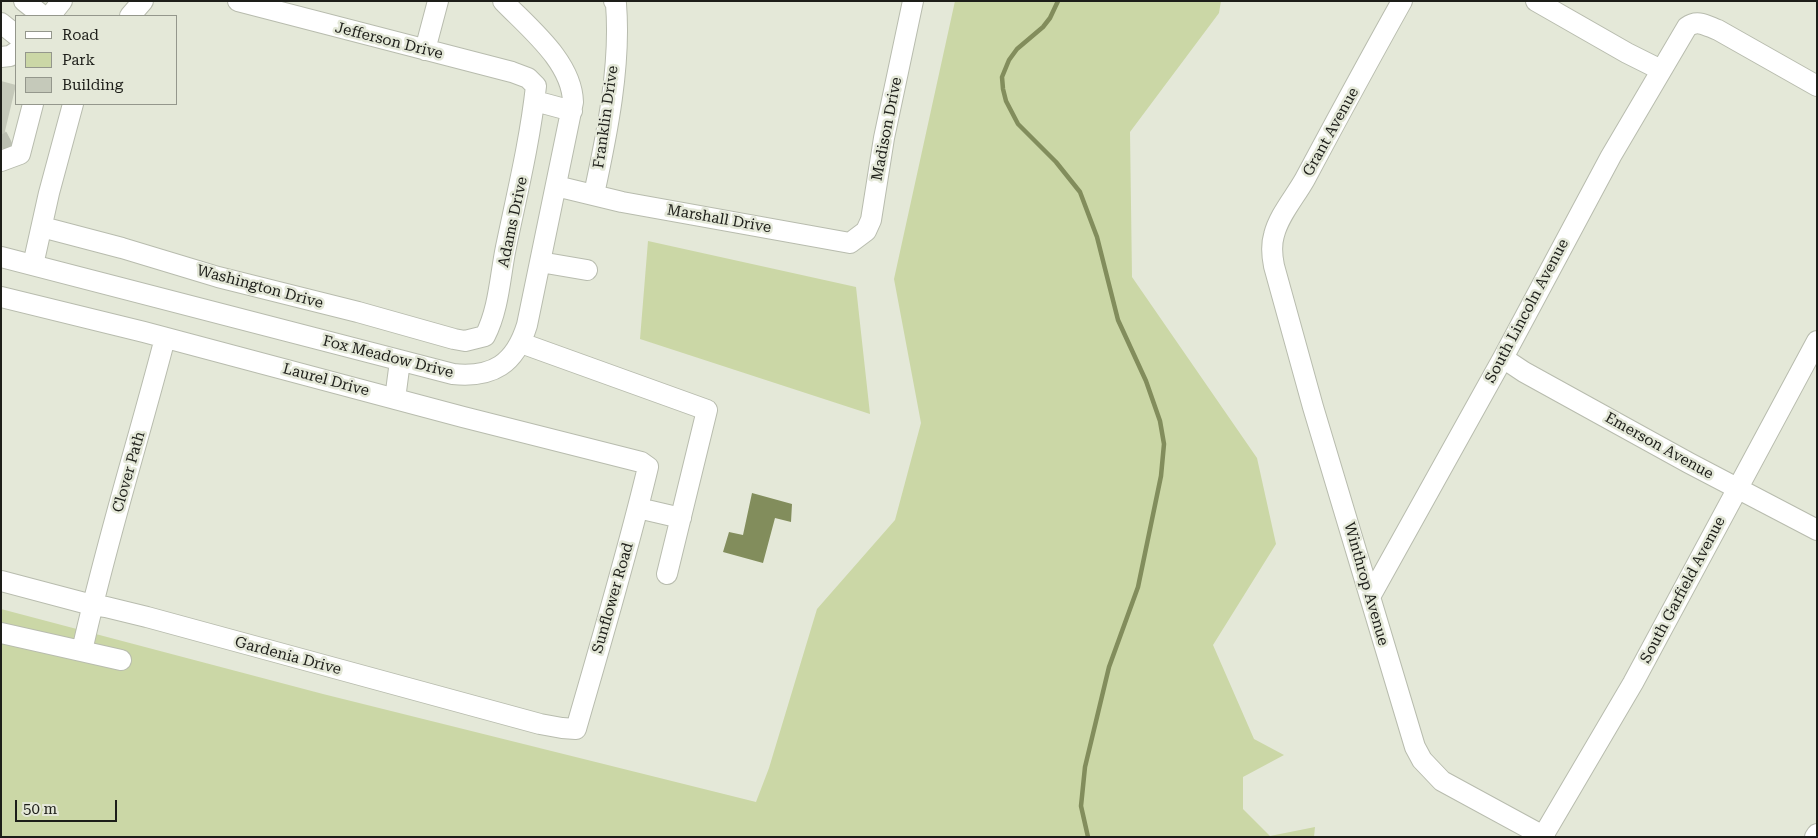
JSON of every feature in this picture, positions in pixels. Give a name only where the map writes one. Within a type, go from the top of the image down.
[{"type":"street","points":[[24,1],[42,15]]},
{"type":"street","points":[[51,15],[62,1]]},
{"type":"street","points":[[131,15],[142,1]]},
{"type":"street","name":"Jefferson Drive","points":[[238,1],[521,75],[528,78],[535,93],[572,111]]},
{"type":"street","points":[[425,50],[438,1]]},
{"type":"street","name":"Fox Meadow Drive","points":[[1,257],[453,374],[471,375],[489,371],[503,364],[521,343],[572,111],[573,96],[564,69],[553,54],[503,1]]},
{"type":"street","name":"Franklin Drive","points":[[594,194],[609,116],[612,89],[617,19],[614,1]]},
{"type":"street","name":"Madison Drive","points":[[844,243],[850,243],[866,231],[871,220],[884,138],[913,1]]},
{"type":"street","name":"Grant Avenue","points":[[1274,266],[1272,251],[1274,235],[1281,220],[1402,1]]},
{"type":"street","points":[[1536,1],[1627,53],[1661,70]]},
{"type":"street","points":[[1,23],[15,34]]},
{"type":"street","name":"South Lincoln Avenue","points":[[1370,597],[1503,358],[1611,156],[1687,27],[1693,23],[1700,23],[1718,30],[1817,86]]},
{"type":"street","points":[[1,57],[10,56],[15,53]]},
{"type":"street","name":"Adams Drive","points":[[464,341],[485,336],[490,327],[524,169],[535,93]]},
{"type":"street","points":[[1,161],[20,154],[18,138],[33,105]]},
{"type":"street","points":[[33,265],[49,229],[49,193],[73,105]]},
{"type":"street","points":[[556,186],[572,191],[594,194]]},
{"type":"street","name":"Marshall Drive","points":[[594,194],[622,202],[844,243]]},
{"type":"street","name":"Washington Drive","points":[[49,229],[464,341]]},
{"type":"street","points":[[540,262],[587,270]]},
{"type":"street","name":"Winthrop Avenue","points":[[1274,266],[1313,407],[1410,733],[1422,760],[1432,772],[1448,785],[1544,836]]},
{"type":"street","name":"Laurel Drive","points":[[1,297],[641,462],[648,467]]},
{"type":"street","name":"Clover Path","points":[[82,651],[92,605],[165,338]]},
{"type":"street","name":"South Garfield Avenue","points":[[1544,836],[1633,683],[1817,341]]},
{"type":"street","points":[[521,343],[707,410],[666,574]]},
{"type":"street","name":"Emerson Avenue","points":[[1503,358],[1524,372],[1817,530]]},
{"type":"street","points":[[394,398],[400,361]]},
{"type":"street","name":"Sunflower Road","points":[[576,729],[611,612],[618,576],[626,554],[648,467]]},
{"type":"street","points":[[638,508],[680,518]]},
{"type":"street","name":"Gardenia Drive","points":[[1,581],[92,605],[106,606],[540,724],[557,728],[576,729]]},
{"type":"street","points":[[1,633],[121,660]]},
{"type":"green space","points":[[955,1],[1221,1],[1219,13],[1130,132],[1132,277],[1257,458],[1276,544],[1213,645],[1254,739],[1284,755],[1243,777],[1243,809],[1270,836],[1315,827],[1314,837],[1,837],[1,609],[323,694],[756,802],[769,768],[817,609],[895,520],[921,423],[894,279]]},
{"type":"green space","points":[[648,241],[856,287],[870,414],[640,339]]},
{"type":"shaded area","points":[[752,493],[792,504],[791,522],[775,518],[763,563],[723,552],[729,532],[743,535]]},
{"type":"building","points":[[1,81],[15,85],[15,89],[5,131],[11,141],[10,145],[1,148]]},
{"type":"waterway","points":[[1058,1],[1050,18],[1043,27],[1017,49],[1009,60],[1002,77],[1003,89],[1006,101],[1018,124],[1056,162],[1080,192],[1097,237],[1118,320],[1146,381],[1160,421],[1164,444],[1161,476],[1138,587],[1109,667],[1085,767],[1081,806],[1088,837]]},
{"type":"tunnel","points":[[1,146],[11,141]]}]
